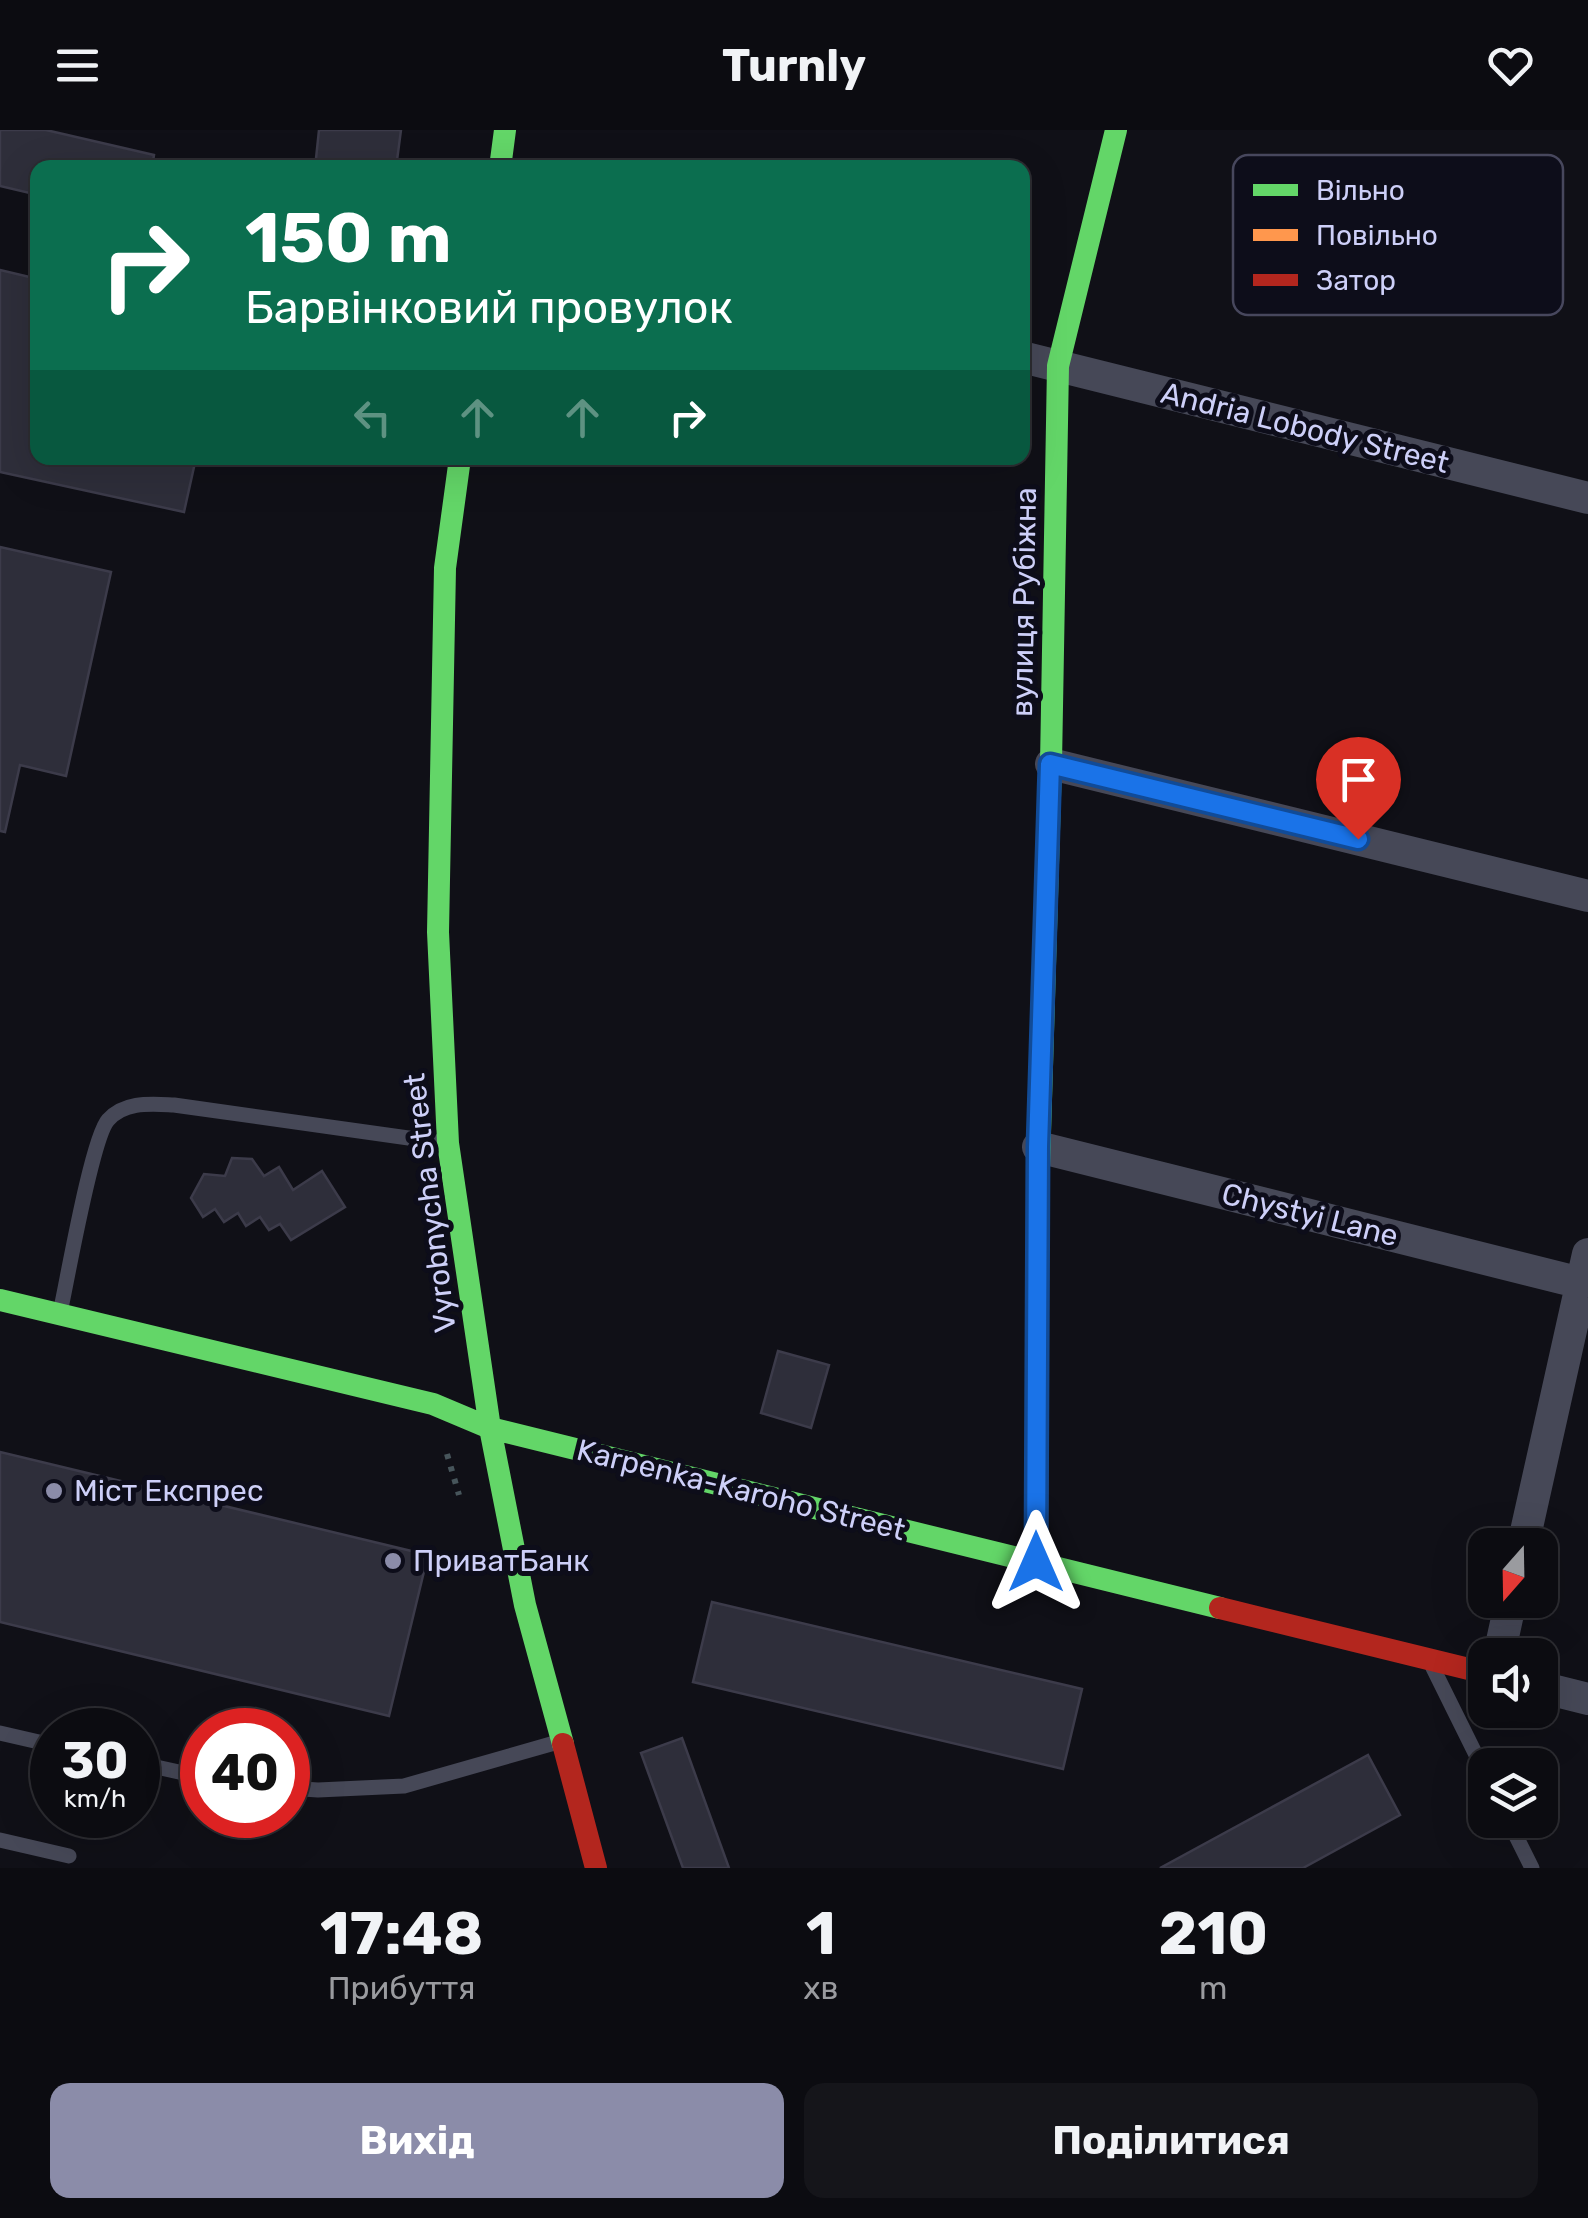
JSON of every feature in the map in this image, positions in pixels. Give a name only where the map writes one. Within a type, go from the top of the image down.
[{"type":"street","points":[[501,160],[505,130]]},
{"type":"street","name":"вулиця Рубіжна","points":[[1036,1562],[1038,1147],[1058,366],[1116,130]]},
{"type":"street","name":"Andria Lobody Street","points":[[1030,359],[1588,498]]},
{"type":"street","name":"Vyrobnycha Street","points":[[459,465],[445,568],[438,913],[448,1143],[490,1428],[525,1605],[591,1867]]},
{"type":"street","points":[[1050,764],[1588,896]]},
{"type":"street","name":"Chystyi Lane","points":[[1038,1147],[1584,1269]]},
{"type":"street","points":[[1527,1528],[1584,1269]]},
{"type":"street","name":"Karpenka-Karoho Street","points":[[0,1300],[433,1404],[490,1428],[1468,1669]]},
{"type":"street","points":[[1558,1691],[1588,1699]]},
{"type":"lane","points":[[60,1314],[96,1147],[108,1120],[134,1104],[174,1104],[448,1143]]},
{"type":"lane","points":[[1429,1660],[1473,1748]]},
{"type":"lane","points":[[0,1733],[30,1739]]},
{"type":"lane","points":[[310,1789],[404,1786],[562,1741]]},
{"type":"lane","points":[[1517,1838],[1532,1868]]},
{"type":"lane","points":[[0,1840],[69,1856]]},
{"type":"building","points":[[0,130],[46,130],[154,155],[153,160],[30,160],[30,193],[0,186]]},
{"type":"building","points":[[319,130],[401,130],[397,160],[316,160]]},
{"type":"building","points":[[0,270],[30,277],[30,465],[194,465],[184,512],[0,472]]},
{"type":"building","points":[[0,547],[111,572],[66,776],[20,765],[5,832],[0,831]]},
{"type":"building","points":[[232,1158],[252,1159],[264,1176],[279,1167],[293,1190],[322,1171],[345,1207],[291,1240],[280,1224],[269,1230],[260,1217],[246,1226],[238,1213],[224,1222],[215,1209],[203,1217],[191,1198],[204,1174],[225,1176]]},
{"type":"building","points":[[778,1351],[829,1365],[811,1428],[761,1413]]},
{"type":"building","points":[[0,1452],[428,1555],[389,1716],[0,1622]]},
{"type":"building","points":[[712,1602],[1082,1689],[1063,1769],[693,1682]]},
{"type":"building","points":[[682,1738],[729,1868],[683,1868],[641,1753]]},
{"type":"building","points":[[1368,1755],[1400,1815],[1303,1868],[1160,1868]]},
{"type":"traffic: fast","points":[[501,160],[505,130]]},
{"type":"traffic: fast","points":[[1038,1201],[1058,366],[1116,130]]},
{"type":"traffic: fast","points":[[459,465],[445,568],[438,932],[448,1143],[490,1428],[525,1605],[563,1744]]},
{"type":"traffic: fast","points":[[0,1300],[433,1404],[490,1428],[1220,1608]]},
{"type":"traffic: slow","points":[[1037,1562],[1038,1201]]},
{"type":"traffic: jam","points":[[1220,1608],[1468,1669]]},
{"type":"traffic: jam","points":[[563,1744],[596,1868]]},
{"type":"place","name":"Мiст Експрес","points":[[54,1491]]},
{"type":"place","name":"ПриватБанк","points":[[393,1561]]},
{"type":"route","points":[[1036,1562],[1038,1147],[1050,764],[1358,839]]}]
